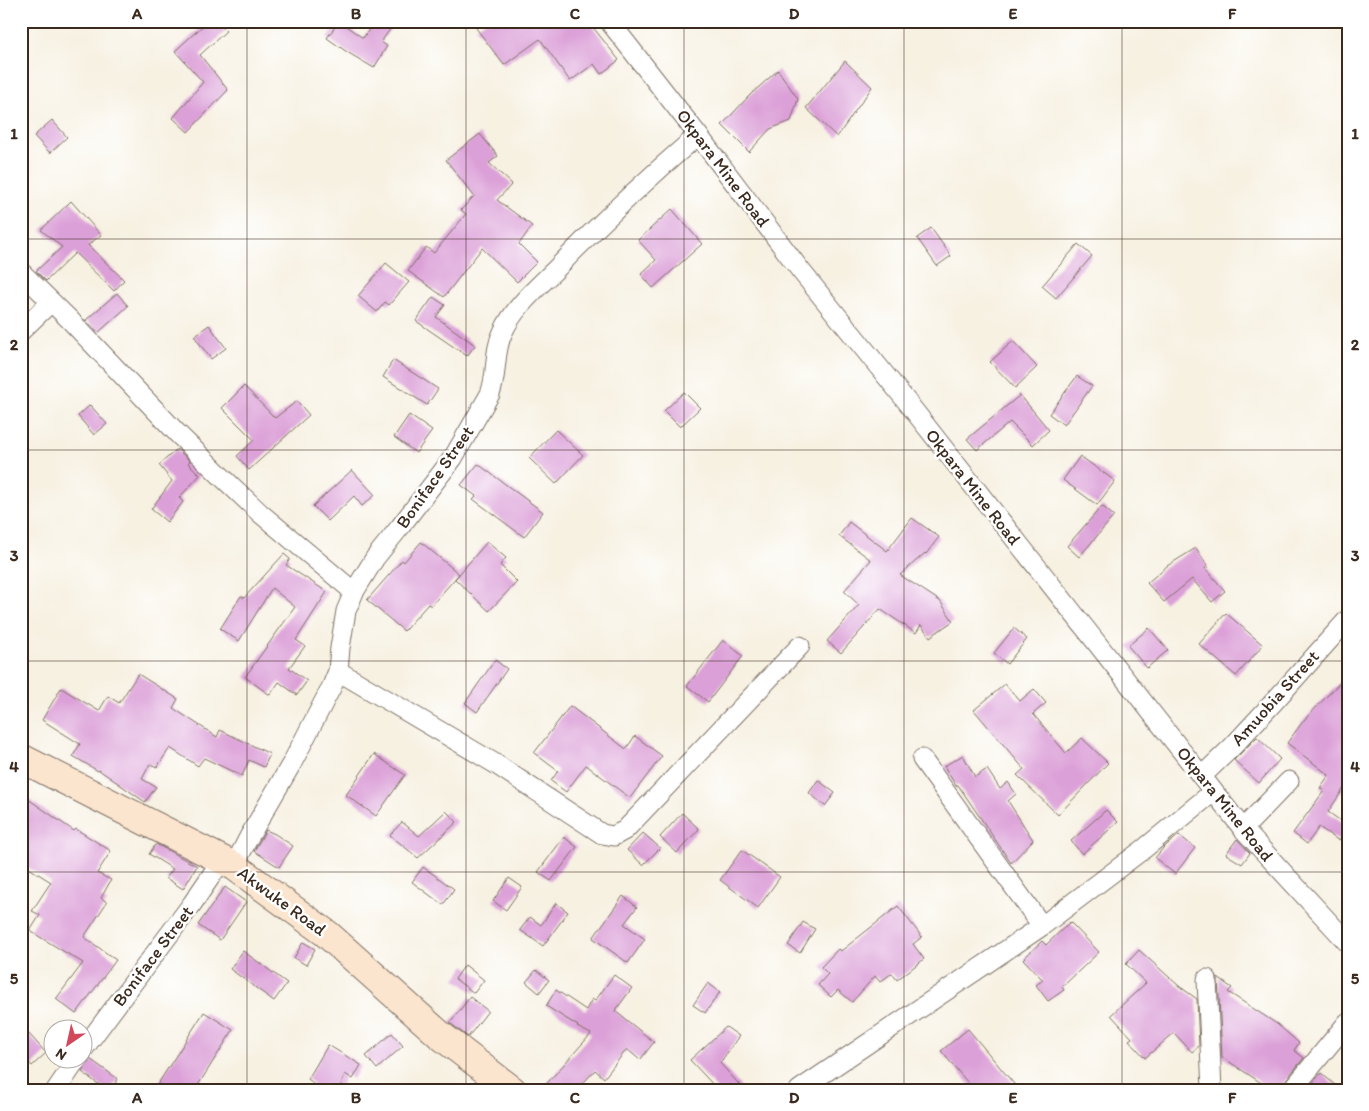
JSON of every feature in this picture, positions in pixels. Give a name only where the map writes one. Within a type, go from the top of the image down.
[{"type":"main road","name":"Akwuke Road","points":[[21,758],[228,863],[327,934],[440,1035],[512,1090]]},
{"type":"street","name":"Okpara Mine Road","points":[[609,21],[801,272],[908,403],[1242,829],[1348,943]]},
{"type":"street","name":"Boniface Street","points":[[92,1038],[192,904],[228,863],[292,763],[338,671],[346,612],[354,592],[375,558],[452,458],[490,394],[494,385],[494,368],[498,344],[503,330],[512,316],[528,296],[577,246],[698,135]]},
{"type":"street","points":[[21,272],[140,396],[221,476],[260,513],[354,592]]},
{"type":"street","points":[[21,330],[51,302]]},
{"type":"street","name":"Amuobia Street","points":[[1202,776],[1233,746],[1348,619]]},
{"type":"street","points":[[338,671],[494,763],[602,834],[614,836],[625,830],[800,646]]},
{"type":"street","points":[[922,759],[1042,926]]},
{"type":"street","points":[[1242,829],[1289,781]]},
{"type":"street","points":[[799,1090],[1042,926],[1145,848],[1213,792]]},
{"type":"street","points":[[1207,979],[1212,1090]]},
{"type":"street","points":[[1292,1090],[1348,1022]]},
{"type":"street","points":[[56,1090],[71,1068]]},
{"type":"building","points":[[208,21],[217,21],[226,31],[200,55],[228,90],[188,132],[173,118],[203,82],[175,51]]},
{"type":"building","points":[[339,21],[363,38],[375,21],[396,21],[381,42],[387,46],[374,68],[327,38]]},
{"type":"building","points":[[486,21],[588,21],[619,60],[601,74],[594,64],[570,81],[540,39],[504,65],[476,28]]},
{"type":"building","points":[[845,61],[872,87],[837,137],[806,108]]},
{"type":"building","points":[[778,70],[798,99],[791,121],[770,129],[749,152],[722,125],[750,95]]},
{"type":"building","points":[[52,120],[67,137],[50,153],[34,136]]},
{"type":"building","points":[[480,134],[498,156],[489,163],[512,184],[497,200],[532,226],[519,244],[537,262],[517,282],[482,248],[444,297],[408,271],[426,247],[434,253],[466,214],[461,210],[474,196],[446,160]]},
{"type":"building","points":[[71,201],[101,235],[88,245],[124,280],[114,291],[75,253],[46,281],[36,271],[62,247],[41,230]]},
{"type":"building","points":[[672,209],[702,244],[653,288],[641,274],[656,260],[638,240]]},
{"type":"building","points":[[931,228],[951,256],[937,266],[917,238]]},
{"type":"building","points":[[1078,244],[1092,256],[1056,298],[1042,286]]},
{"type":"building","points":[[386,263],[409,282],[389,305],[385,302],[377,312],[358,296]]},
{"type":"building","points":[[117,293],[128,306],[98,333],[86,320]]},
{"type":"building","points":[[433,297],[445,305],[436,317],[475,345],[467,356],[416,321]]},
{"type":"building","points":[[209,325],[226,348],[211,359],[194,336]]},
{"type":"building","points":[[1013,341],[1037,367],[1015,388],[990,362]]},
{"type":"building","points":[[393,360],[438,389],[427,405],[383,377]]},
{"type":"building","points":[[1077,376],[1092,386],[1064,425],[1049,414]]},
{"type":"building","points":[[244,386],[275,418],[297,401],[309,415],[249,470],[237,456],[254,440],[222,408]]},
{"type":"building","points":[[684,392],[700,408],[680,427],[664,411]]},
{"type":"building","points":[[1020,395],[1049,430],[1033,445],[1010,422],[977,450],[967,439]]},
{"type":"building","points":[[90,405],[107,424],[94,435],[78,416]]},
{"type":"building","points":[[409,415],[432,431],[416,453],[394,437]]},
{"type":"building","points":[[556,430],[583,455],[556,484],[529,458]]},
{"type":"building","points":[[177,449],[190,461],[188,463],[200,475],[179,498],[183,502],[167,522],[151,509],[172,481],[159,465]]},
{"type":"building","points":[[1080,456],[1115,481],[1097,505],[1063,480]]},
{"type":"building","points":[[478,464],[543,512],[524,537],[473,499],[476,496],[461,485]]},
{"type":"building","points":[[352,470],[375,495],[362,506],[354,496],[328,521],[313,506]]},
{"type":"building","points":[[1102,506],[1114,516],[1079,557],[1067,546]]},
{"type":"building","points":[[912,518],[939,537],[926,554],[900,575],[940,601],[953,621],[930,637],[921,625],[916,633],[880,609],[841,653],[827,641],[859,605],[844,591],[871,560],[839,536],[849,522],[887,551]]},
{"type":"building","points":[[421,542],[459,574],[431,606],[428,604],[404,631],[367,600],[402,560],[404,562]]},
{"type":"building","points":[[487,542],[506,558],[500,565],[517,582],[489,611],[455,579]]},
{"type":"building","points":[[1196,548],[1208,567],[1205,568],[1225,591],[1212,602],[1192,579],[1164,602],[1147,583],[1167,566]]},
{"type":"building","points":[[284,554],[290,559],[286,565],[327,592],[296,640],[305,646],[289,668],[307,681],[297,695],[279,682],[270,695],[245,677],[295,607],[272,588],[239,641],[220,629],[241,596],[244,598]]},
{"type":"building","points":[[1226,613],[1263,645],[1236,676],[1199,644]]},
{"type":"building","points":[[1014,628],[1027,639],[1007,664],[994,653]]},
{"type":"building","points":[[1149,628],[1168,650],[1147,668],[1128,646]]},
{"type":"building","points":[[723,640],[743,656],[708,702],[687,686]]},
{"type":"building","points":[[495,660],[507,669],[477,712],[465,703]]},
{"type":"building","points":[[138,674],[178,699],[173,708],[217,737],[220,730],[270,754],[264,767],[249,760],[242,776],[204,758],[198,766],[170,748],[157,767],[150,764],[142,779],[156,787],[145,802],[99,770],[73,756],[80,744],[42,720],[61,688],[99,711],[108,696],[119,703]]},
{"type":"building","points":[[1348,674],[1348,782],[1328,812],[1348,826],[1348,830],[1339,841],[1319,827],[1307,844],[1293,833],[1324,791],[1320,788],[1329,775],[1287,743],[1304,720]]},
{"type":"building","points":[[1005,684],[1020,701],[1034,689],[1046,703],[1033,714],[1066,753],[1082,738],[1108,763],[1058,815],[1017,775],[1024,769],[974,710]]},
{"type":"building","points":[[570,706],[626,749],[635,736],[662,756],[630,798],[586,765],[566,792],[551,781],[558,771],[534,753]]},
{"type":"building","points":[[1257,737],[1280,759],[1259,783],[1234,760]]},
{"type":"building","points":[[374,754],[405,775],[376,816],[346,795]]},
{"type":"building","points":[[963,755],[975,777],[987,769],[1000,789],[1008,782],[1016,794],[1008,801],[1033,840],[1011,863],[944,766]]},
{"type":"building","points":[[818,780],[835,793],[825,806],[809,793]]},
{"type":"building","points":[[21,794],[74,831],[76,829],[111,851],[97,873],[111,880],[101,898],[107,902],[84,937],[116,960],[76,1014],[56,999],[83,963],[30,931],[40,915],[32,911],[51,882],[21,863]]},
{"type":"building","points":[[1106,810],[1118,822],[1082,854],[1071,841]]},
{"type":"building","points":[[446,811],[457,822],[418,858],[390,835],[402,822],[419,836]]},
{"type":"building","points":[[682,813],[699,829],[677,853],[660,837]]},
{"type":"building","points":[[266,830],[293,846],[279,867],[254,851]]},
{"type":"building","points":[[643,833],[660,848],[643,865],[627,850]]},
{"type":"building","points":[[1179,835],[1195,848],[1175,874],[1155,858],[1163,848]]},
{"type":"building","points":[[564,837],[577,847],[551,881],[538,872]]},
{"type":"building","points":[[1237,839],[1250,853],[1242,864],[1226,854]]},
{"type":"building","points":[[156,844],[197,866],[183,889],[166,878],[173,869],[149,854]]},
{"type":"building","points":[[742,850],[780,877],[758,908],[720,880]]},
{"type":"building","points":[[423,867],[454,889],[443,905],[412,882]]},
{"type":"building","points":[[509,878],[522,887],[506,910],[493,901]]},
{"type":"building","points":[[225,887],[246,902],[220,940],[198,925]]},
{"type":"building","points":[[623,896],[637,907],[624,924],[645,939],[628,963],[593,938]]},
{"type":"building","points":[[556,903],[568,912],[543,946],[520,930],[530,917],[541,925]]},
{"type":"building","points":[[898,906],[922,937],[913,944],[924,959],[897,980],[892,973],[880,982],[875,976],[852,1002],[838,990],[831,997],[818,985],[828,974],[821,967],[838,949],[841,951]]},
{"type":"building","points":[[803,922],[815,929],[800,953],[788,945]]},
{"type":"building","points":[[1070,922],[1099,952],[1062,987],[1064,990],[1048,1001],[1036,985],[1043,980],[1023,959],[1042,941],[1046,945]]},
{"type":"building","points":[[303,942],[315,949],[306,965],[294,958]]},
{"type":"building","points":[[1139,950],[1179,986],[1197,999],[1199,1046],[1192,1052],[1174,1033],[1145,1058],[1129,1040],[1132,1038],[1111,1015],[1146,983],[1126,964]]},
{"type":"building","points":[[243,951],[287,983],[274,1001],[230,969]]},
{"type":"building","points":[[465,965],[484,980],[474,993],[455,979]]},
{"type":"building","points":[[536,970],[549,980],[539,993],[526,982]]},
{"type":"building","points":[[614,975],[632,988],[615,1011],[654,1042],[640,1060],[627,1049],[604,1078],[595,1070],[577,1090],[541,1090],[591,1034],[546,1006],[556,990],[586,1010],[592,999],[595,1001]]},
{"type":"building","points":[[1218,978],[1232,988],[1228,992],[1277,1024],[1299,1043],[1294,1050],[1304,1058],[1283,1083],[1281,1090],[1272,1090],[1222,1057]]},
{"type":"building","points":[[708,983],[720,992],[705,1013],[693,1005]]},
{"type":"building","points":[[470,997],[488,1011],[468,1037],[450,1023]]},
{"type":"building","points":[[204,1012],[233,1030],[195,1090],[154,1090]]},
{"type":"building","points":[[21,1025],[42,1049],[42,1057],[32,1066],[21,1054]]},
{"type":"building","points":[[726,1027],[739,1036],[720,1063],[744,1090],[718,1090],[690,1060]]},
{"type":"building","points":[[968,1029],[1019,1090],[974,1090],[941,1051]]},
{"type":"building","points":[[392,1033],[403,1046],[377,1069],[366,1056]]},
{"type":"building","points":[[328,1045],[361,1065],[353,1079],[345,1074],[339,1090],[310,1090],[313,1083],[308,1079]]},
{"type":"building","points":[[92,1060],[118,1079],[110,1090],[106,1090],[82,1072],[84,1068],[92,1068]]},
{"type":"building","points":[[1321,1073],[1341,1090],[1307,1090]]}]
